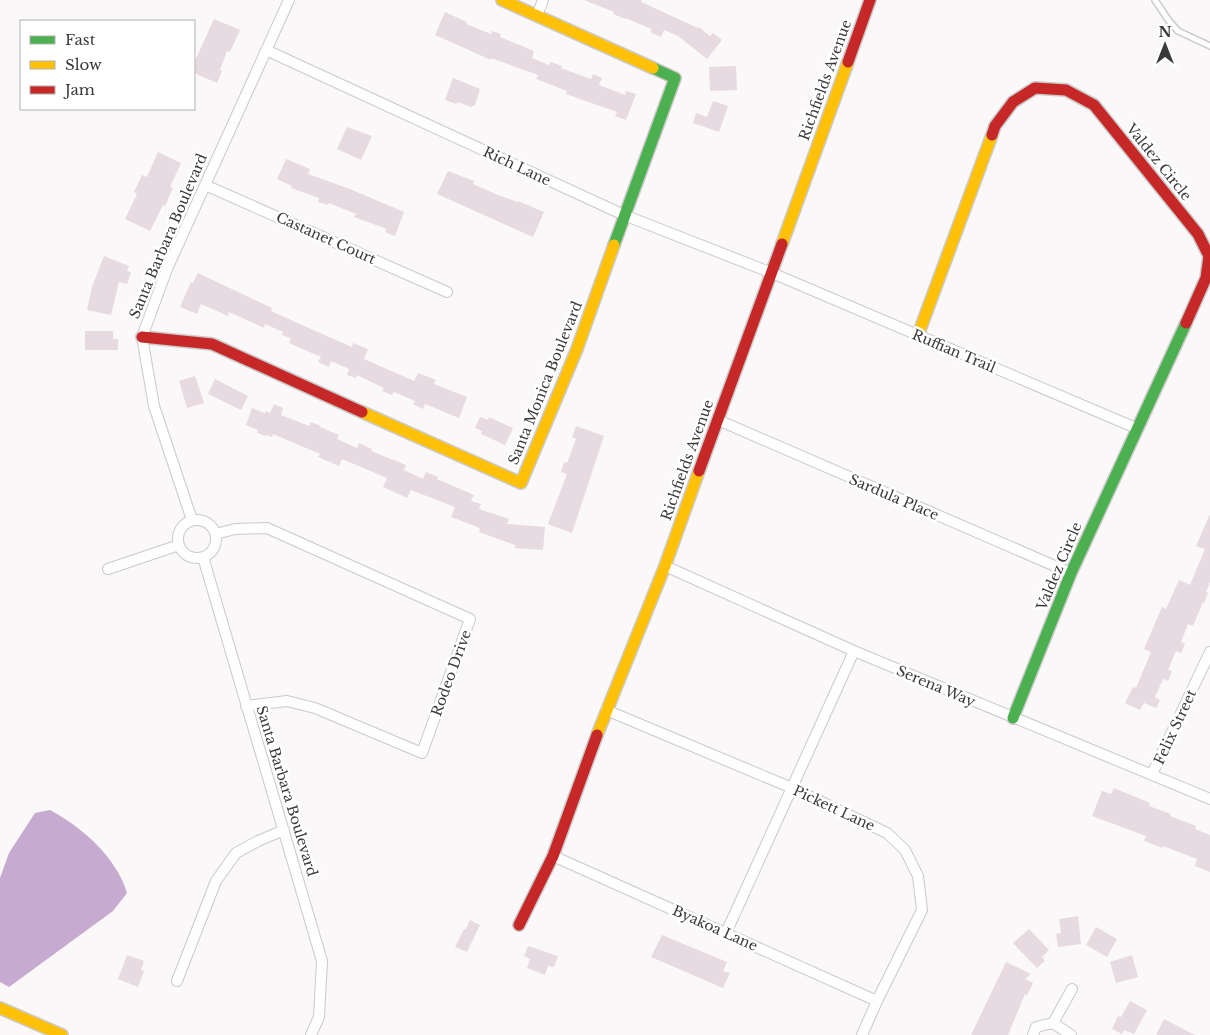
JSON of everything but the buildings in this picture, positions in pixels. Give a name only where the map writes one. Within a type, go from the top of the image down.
[{"type":"street","name":"Santa Barbara Boulevard","points":[[192,520],[154,406],[142,337],[167,270],[289,0]]},
{"type":"street","points":[[502,0],[537,16],[543,0]]},
{"type":"street","name":"Richfields Avenue","points":[[519,925],[552,856],[606,710],[665,566],[870,0]]},
{"type":"street","name":"Santa Monica Boulevard","points":[[142,337],[212,344],[521,484],[577,349],[675,78],[537,16]]},
{"type":"street","name":"Rich Lane","points":[[266,50],[624,215],[772,273]]},
{"type":"street","name":"Valdez Circle","points":[[918,335],[995,126],[1013,102],[1035,88],[1066,90],[1094,105],[1198,234],[1209,256],[1206,278],[1071,573],[1013,718]]},
{"type":"street","name":"Castanet Court","points":[[205,184],[447,292]]},
{"type":"street","name":"Ruffian Trail","points":[[772,273],[1136,428]]},
{"type":"street","name":"Sardula Place","points":[[718,420],[1071,573]]},
{"type":"street","points":[[192,520],[199,520],[210,524],[216,534],[215,546],[212,551],[203,557],[197,558],[186,554],[179,545],[178,535],[180,530],[192,520]]},
{"type":"street","name":"Rodeo Drive","points":[[216,534],[235,529],[267,528],[470,619],[422,753],[315,708],[287,701],[246,706]]},
{"type":"street","points":[[108,569],[179,545]]},
{"type":"street","name":"Santa Barbara Boulevard","points":[[203,557],[322,961],[319,1017],[311,1035]]},
{"type":"street","name":"Serena Way","points":[[665,566],[854,651],[1210,799]]},
{"type":"street","points":[[726,933],[854,651]]},
{"type":"street","name":"Felix Street","points":[[1152,774],[1210,652]]},
{"type":"street","name":"Pickett Lane","points":[[606,710],[792,788],[887,833],[905,850],[918,876],[922,910],[862,1035]]},
{"type":"street","points":[[177,981],[216,881],[236,853],[284,830]]},
{"type":"street","name":"Byakoa Lane","points":[[552,856],[877,1001]]},
{"type":"street","points":[[1054,1024],[1072,989]]},
{"type":"street","points":[[1,1010],[62,1035]]},
{"type":"street","points":[[1032,1035],[1036,1027],[1054,1024],[1070,1035]]},
{"type":"lane","points":[[1156,0],[1178,31],[1210,46]]},
{"type":"shaded area","points":[[50,810],[62,817],[97,845],[115,867],[127,893],[113,911],[9,987],[0,982],[0,878],[9,853],[35,813]]},
{"type":"traffic: fast","points":[[614,245],[675,78],[653,68]]},
{"type":"traffic: fast","points":[[1013,718],[1071,573],[1186,323]]},
{"type":"traffic: slow","points":[[502,0],[653,68]]},
{"type":"traffic: slow","points":[[782,244],[848,62]]},
{"type":"traffic: slow","points":[[918,335],[992,135]]},
{"type":"traffic: slow","points":[[362,412],[521,483],[577,349],[614,245]]},
{"type":"traffic: slow","points":[[597,735],[665,566],[699,471]]},
{"type":"traffic: slow","points":[[0,1008],[62,1035]]},
{"type":"traffic: jam","points":[[848,62],[870,0]]},
{"type":"traffic: jam","points":[[992,135],[995,126],[1013,102],[1035,88],[1066,90],[1094,105],[1198,234],[1209,256],[1206,278],[1186,323]]},
{"type":"traffic: jam","points":[[699,471],[782,244]]},
{"type":"traffic: jam","points":[[142,337],[212,344],[362,412]]},
{"type":"traffic: jam","points":[[519,925],[553,856],[597,735]]}]
